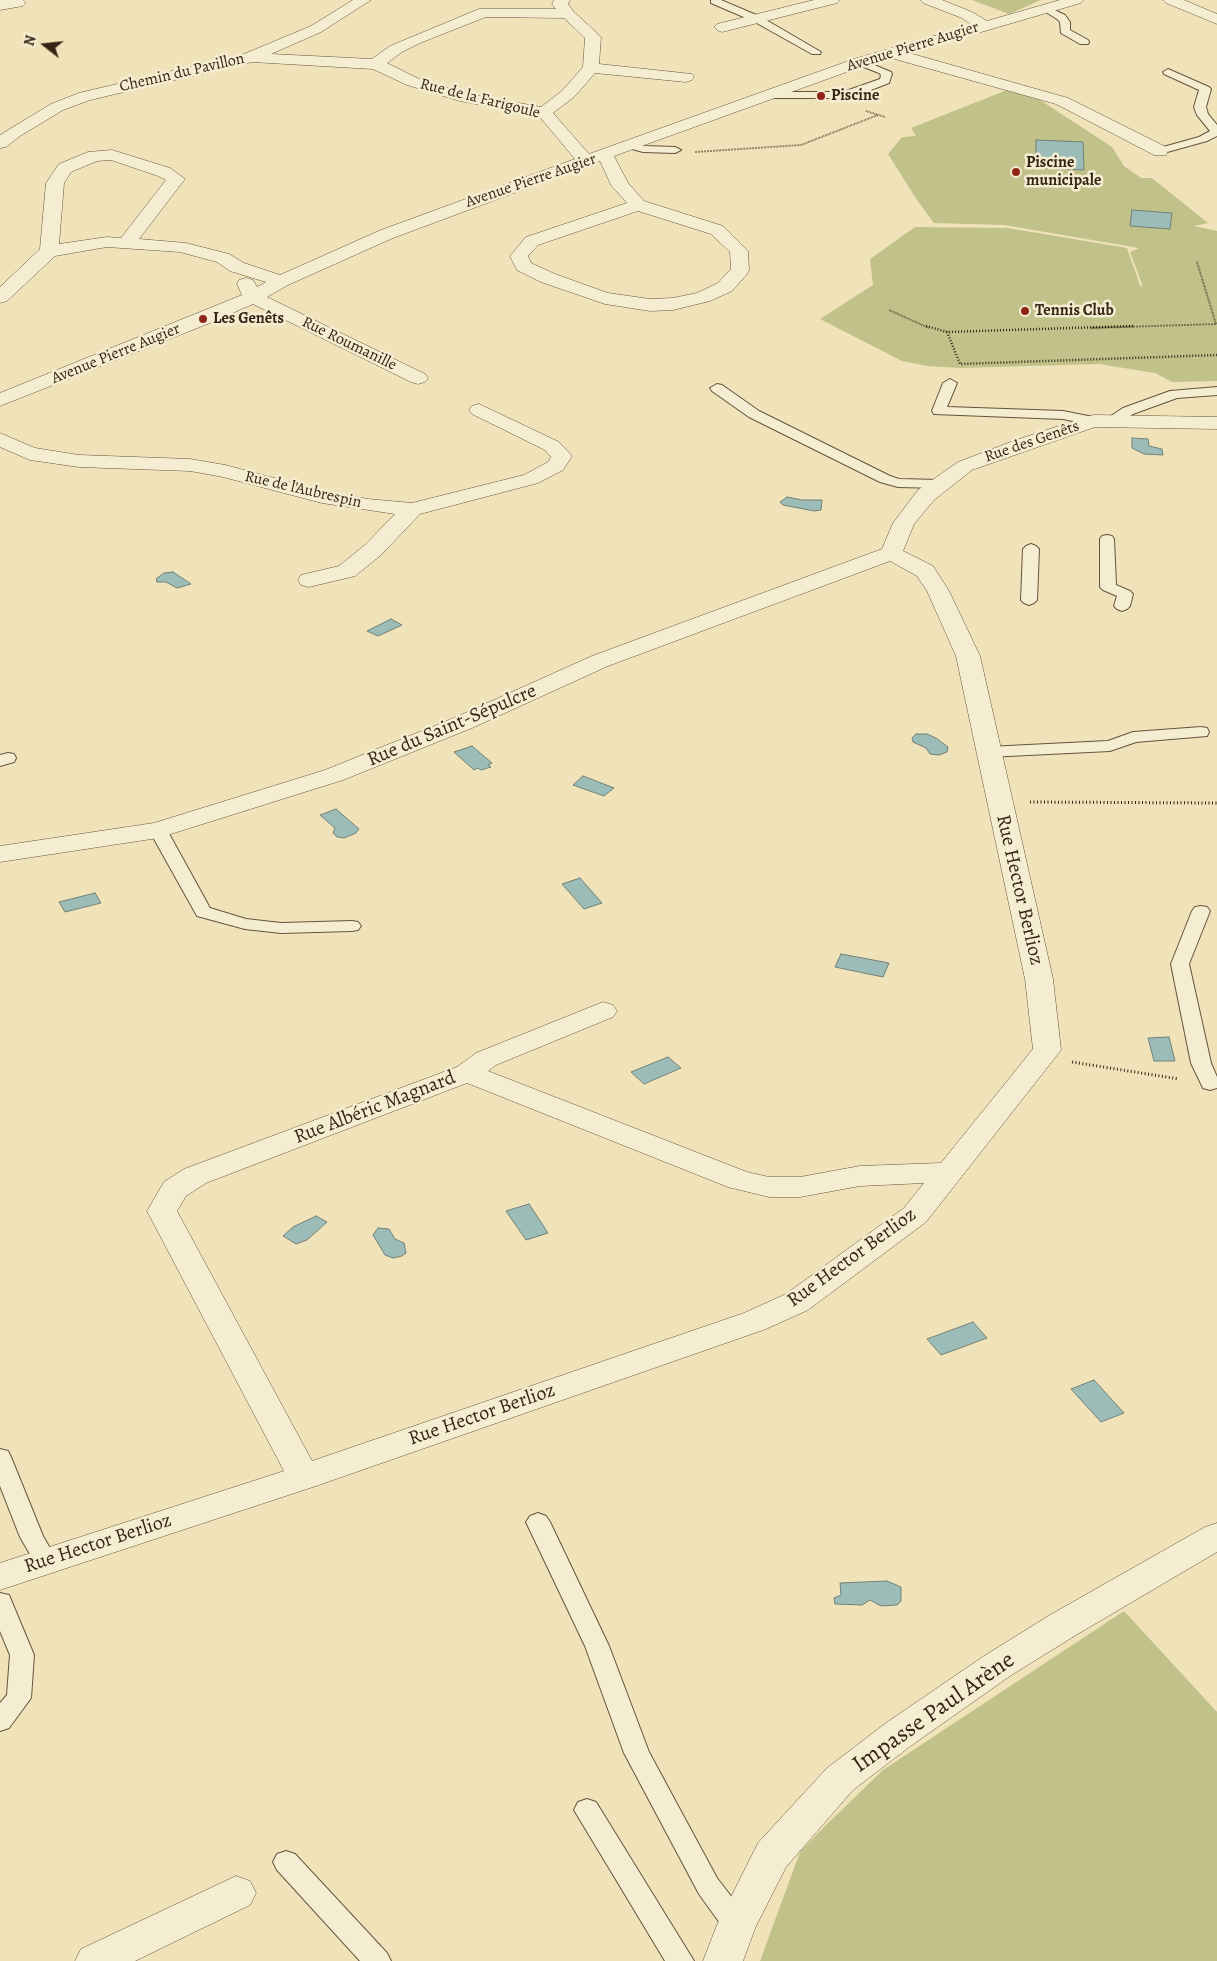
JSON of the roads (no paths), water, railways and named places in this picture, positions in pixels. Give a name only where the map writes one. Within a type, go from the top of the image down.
[{"type":"street","name":"Chemin du Pavillon","points":[[0,143],[57,107],[85,96],[243,57],[316,29],[363,0]]},
{"type":"street","points":[[928,0],[967,15],[985,26]]},
{"type":"street","name":"Avenue Pierre Augier","points":[[0,400],[155,339],[253,297],[281,281],[456,207],[860,62],[1076,0]]},
{"type":"street","points":[[1171,0],[1217,19]]},
{"type":"street","points":[[722,27],[757,19],[811,2],[835,7]]},
{"type":"street","points":[[0,5],[18,3]]},
{"type":"street","points":[[376,64],[396,49],[484,12],[565,7],[593,37],[591,68],[568,94],[544,112]]},
{"type":"street","points":[[891,53],[967,72],[1062,101],[1160,151]]},
{"type":"street","name":"Rue de la Farigoule","points":[[243,57],[376,64],[413,82],[466,98],[544,112],[582,163]]},
{"type":"street","points":[[591,68],[686,77]]},
{"type":"street","points":[[6,118],[25,126]]},
{"type":"street","points":[[49,250],[55,183],[65,168],[94,156],[112,154],[164,172],[176,179],[126,244]]},
{"type":"street","points":[[605,155],[620,184],[638,204],[717,230],[739,251],[740,270],[725,287],[703,297],[673,304],[650,306],[605,298],[548,278],[524,266],[519,256],[532,241],[638,204]]},
{"type":"street","points":[[582,163],[620,184]]},
{"type":"street","points":[[0,297],[49,250],[107,242],[180,247],[223,258],[237,267],[281,281]]},
{"type":"street","points":[[237,267],[253,297]]},
{"type":"street","name":"Rue Roumanille","points":[[253,297],[418,378]]},
{"type":"street","name":"Rue de l'Aubrespin","points":[[0,439],[30,454],[79,461],[190,465],[225,471],[322,497],[368,505],[412,509],[532,479],[556,466],[562,456],[552,446],[479,410]]},
{"type":"street","name":"Rue des Genêts","points":[[890,553],[904,523],[926,495],[965,466],[1101,422],[1217,423]]},
{"type":"street","points":[[309,580],[347,571],[373,550],[412,509]]},
{"type":"street","name":"Rue Hector Berlioz","points":[[0,1577],[304,1477],[755,1321],[797,1302],[915,1215],[1046,1050],[1039,979],[968,656],[940,595],[925,571],[890,553]]},
{"type":"street","name":"Rue du Saint-Sépulcre","points":[[0,854],[158,830],[334,775],[463,723],[600,661],[890,553]]},
{"type":"street","points":[[467,1074],[486,1059],[603,1011]]},
{"type":"street","name":"Rue Albéric Magnard","points":[[304,1477],[162,1211],[175,1189],[195,1176],[467,1074],[739,1180],[769,1187],[800,1187],[860,1176],[950,1172]]},
{"type":"street","name":"Impasse Paul Arène","points":[[724,1961],[737,1925],[772,1855],[840,1779],[899,1734],[997,1666],[1062,1625],[1217,1536]]},
{"type":"street","points":[[95,1961],[236,1893]]},
{"type":"lane","points":[[715,1],[757,19],[816,52]]},
{"type":"lane","points":[[1046,8],[1061,17],[1065,22],[1065,30],[1084,42]]},
{"type":"lane","points":[[775,92],[834,96],[861,90],[885,81],[887,74],[860,62]]},
{"type":"lane","points":[[1160,151],[1203,139],[1217,132],[1203,115],[1200,107],[1205,89],[1168,72]]},
{"type":"lane","points":[[798,84],[876,84]]},
{"type":"lane","points":[[629,145],[675,150]]},
{"type":"lane","points":[[950,383],[939,411],[1063,415],[1101,422],[1175,394],[1217,391]]},
{"type":"lane","points":[[717,388],[754,414],[885,479],[898,483],[940,484]]},
{"type":"lane","points":[[1106,538],[1108,587],[1124,594],[1122,606]]},
{"type":"lane","points":[[1029,600],[1031,549]]},
{"type":"lane","points":[[988,752],[1110,746],[1133,737],[1201,732]]},
{"type":"lane","points":[[158,830],[203,912],[245,924],[281,928],[352,926]]},
{"type":"lane","points":[[1201,911],[1180,964],[1201,1063],[1210,1084]]},
{"type":"lane","points":[[0,1458],[32,1537],[46,1562]]},
{"type":"lane","points":[[538,1522],[598,1646],[637,1753],[708,1886],[737,1925]]},
{"type":"lane","points":[[0,1602],[22,1655],[19,1698],[0,1721]]},
{"type":"lane","points":[[587,1810],[680,1961]]},
{"type":"lane","points":[[286,1862],[377,1961]]},
{"type":"water","points":[[1036,140],[1083,142],[1084,170],[1036,168]]},
{"type":"water","points":[[1132,210],[1172,213],[1170,229],[1130,226]]},
{"type":"water","points":[[1132,438],[1148,439],[1149,446],[1162,449],[1163,455],[1144,454],[1132,448]]},
{"type":"water","points":[[787,497],[802,500],[822,500],[821,510],[814,511],[783,505],[780,502]]},
{"type":"water","points":[[173,572],[191,584],[177,588],[166,582],[157,582],[156,579],[164,573]]},
{"type":"water","points":[[391,619],[402,625],[378,636],[367,631]]},
{"type":"water","points":[[916,734],[927,734],[936,738],[948,747],[947,752],[939,755],[930,754],[926,748],[913,742],[912,738]]},
{"type":"water","points":[[472,746],[492,763],[488,765],[491,767],[474,770],[454,752]]},
{"type":"water","points":[[583,776],[614,788],[604,796],[573,785]]},
{"type":"water","points":[[336,809],[359,829],[356,833],[344,838],[337,837],[333,833],[335,828],[320,815]]},
{"type":"water","points":[[580,878],[602,903],[584,909],[562,884]]},
{"type":"water","points":[[95,893],[101,903],[65,912],[59,902]]},
{"type":"water","points":[[841,954],[889,963],[883,977],[835,967]]},
{"type":"water","points":[[1169,1037],[1175,1061],[1154,1061],[1148,1038]]},
{"type":"water","points":[[668,1057],[681,1068],[644,1084],[631,1072]]},
{"type":"water","points":[[529,1204],[548,1233],[526,1240],[506,1211]]},
{"type":"water","points":[[316,1216],[327,1222],[307,1240],[296,1244],[283,1236],[293,1227]]},
{"type":"water","points":[[378,1228],[389,1229],[395,1239],[404,1243],[406,1253],[393,1258],[385,1255],[373,1235]]},
{"type":"water","points":[[973,1322],[987,1338],[941,1355],[927,1339]]},
{"type":"water","points":[[1094,1380],[1124,1413],[1101,1422],[1071,1389]]},
{"type":"water","points":[[887,1581],[901,1587],[901,1601],[897,1605],[881,1606],[870,1600],[862,1605],[835,1604],[834,1598],[841,1595],[840,1583]]},
{"type":"place","name":"Piscine","points":[[821,96]]},
{"type":"place","name":"Piscine municipale","points":[[1016,172]]},
{"type":"place","name":"Tennis Club","points":[[1025,311]]},
{"type":"place","name":"Les Genêts","points":[[203,319]]}]
